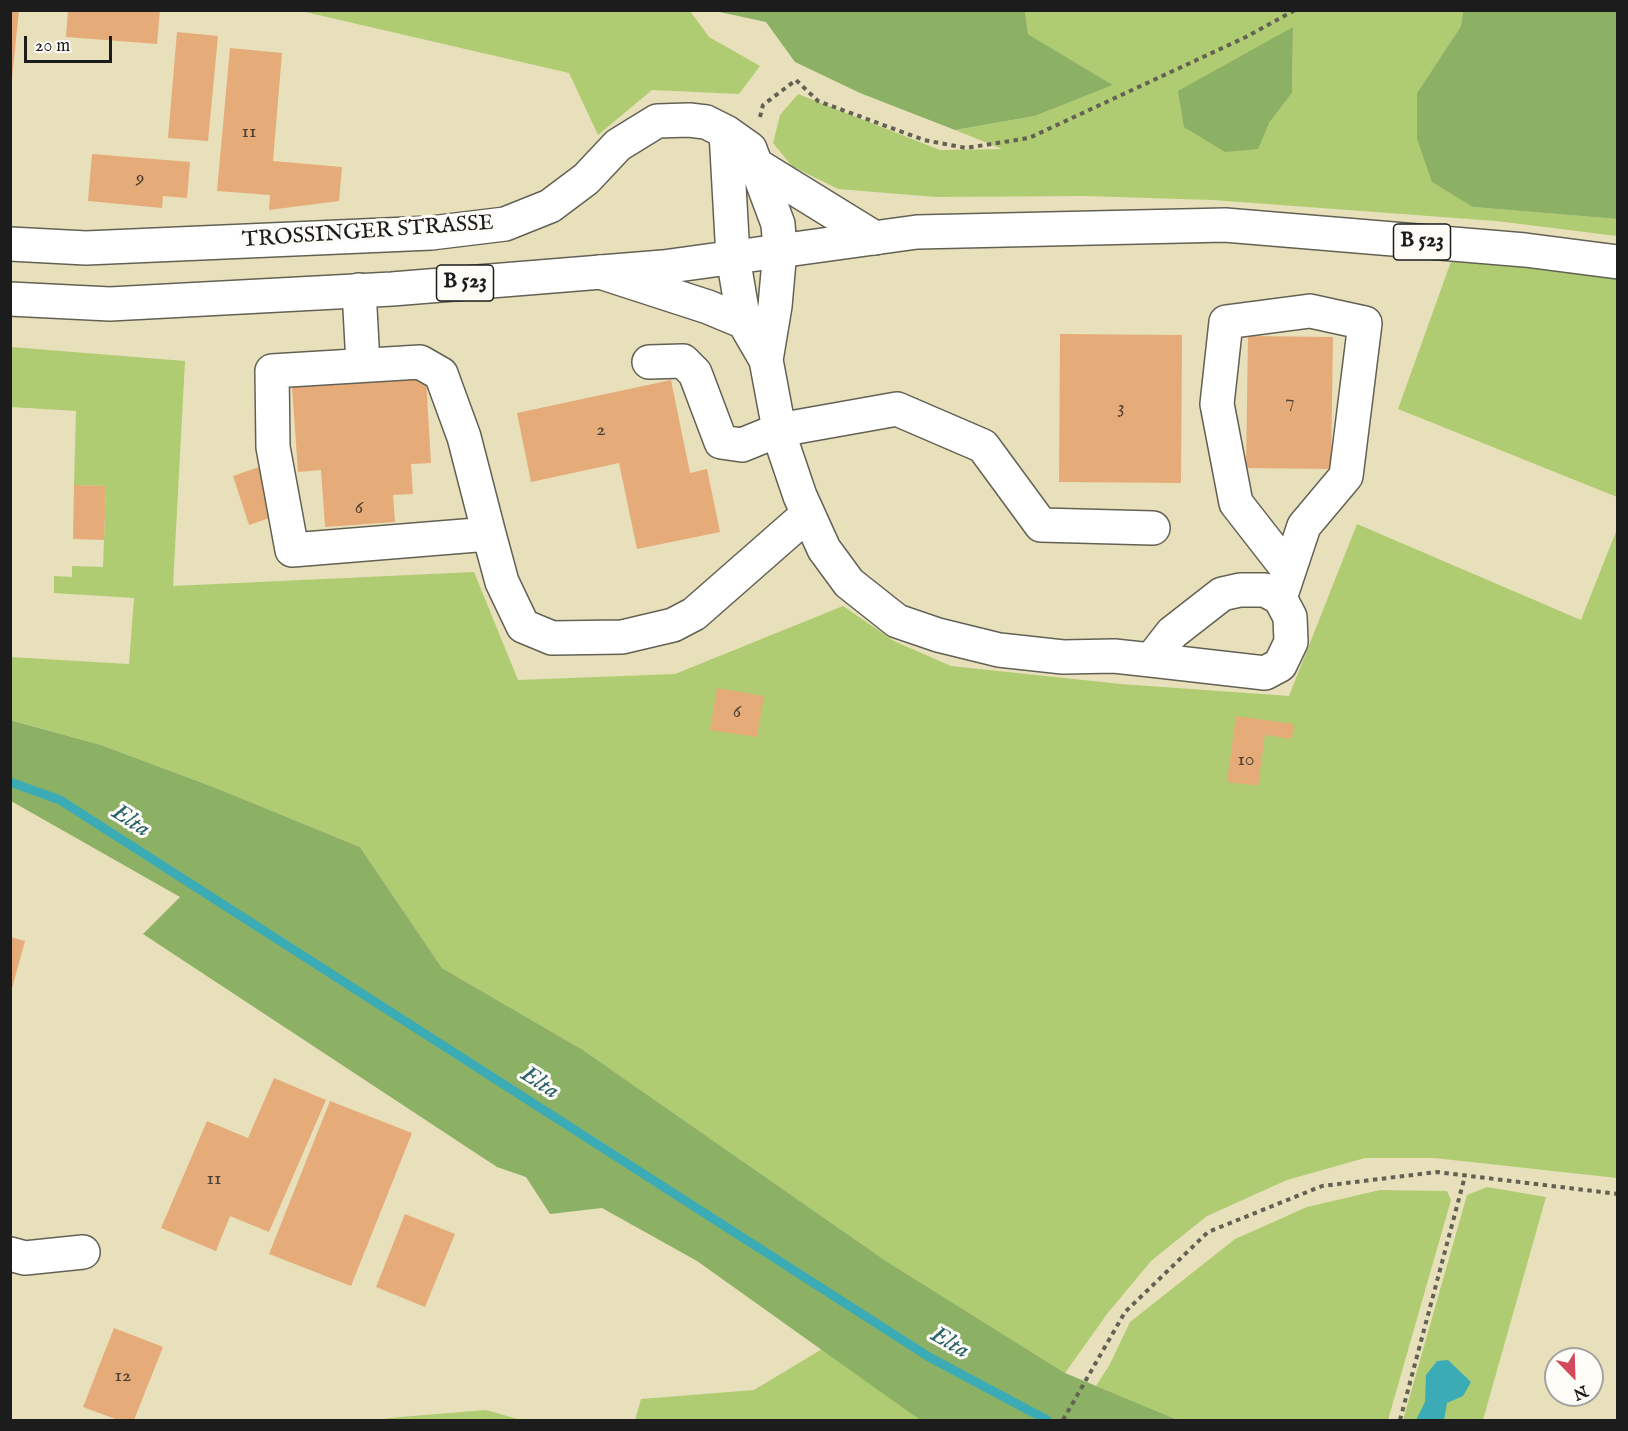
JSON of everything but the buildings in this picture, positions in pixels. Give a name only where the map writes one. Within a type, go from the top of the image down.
[{"type":"street","name":"TROSSINGER STRASSE","points":[[10,244],[98,248],[431,233],[505,224],[550,206],[586,179],[618,145],[657,121],[706,122],[875,238]]},
{"type":"street","points":[[743,148],[778,224],[780,250],[775,306],[765,360]]},
{"type":"street","points":[[743,148],[733,257],[744,322],[765,360],[779,430],[808,514],[824,549],[849,583],[897,621],[938,635],[999,650],[1063,657],[1114,656],[1265,673],[1280,665],[1292,642],[1284,584],[1236,503],[1217,404],[1226,322],[1310,311],[1365,323],[1346,476],[1304,526],[1284,584]]},
{"type":"street","name":"B 523","points":[[10,299],[110,304],[359,290],[600,272],[917,232],[1225,225],[1525,250],[1617,262]]},
{"type":"street","points":[[600,272],[708,307],[744,322]]},
{"type":"street","points":[[359,290],[363,364]]},
{"type":"street","points":[[648,362],[683,361],[695,373],[721,442],[742,445],[779,430],[897,409],[984,446],[1041,525],[1153,528]]},
{"type":"street","points":[[489,534],[292,550],[273,447],[272,371],[420,362],[441,374],[464,437],[502,582],[524,626],[552,638],[622,637],[673,625],[694,614],[808,514]]},
{"type":"street","points":[[1151,660],[1172,633],[1222,594],[1240,590],[1264,590],[1284,584]]},
{"type":"street","points":[[10,1254],[25,1258],[83,1252]]},
{"type":"path","points":[[743,148],[763,105],[796,80],[818,101],[924,140],[966,148],[1029,138],[1245,37],[1295,10]]},
{"type":"path","points":[[1063,1420],[1125,1312],[1209,1232],[1322,1186],[1437,1172],[1617,1194]]},
{"type":"path","points":[[1400,1420],[1466,1176]]},
{"type":"green space","points":[[301,11],[690,11],[709,37],[760,66],[739,94],[652,90],[598,135],[569,73]]},
{"type":"green space","points":[[715,11],[1025,11],[1028,34],[1113,85],[1035,116],[955,130],[860,93],[795,62],[766,22]]},
{"type":"green space","points":[[1025,11],[1463,11],[1461,26],[1417,93],[1473,207],[1617,219],[1617,236],[1496,221],[1213,200],[1084,196],[936,197],[838,189],[792,166],[773,143],[780,115],[798,94],[940,150],[1002,149],[955,130],[1035,116],[1113,85],[1028,34]],"holes":[[[1293,27],[1292,93],[1269,123]]]},
{"type":"green space","points":[[1463,11],[1617,11],[1617,219],[1473,207],[1432,182],[1417,139],[1417,93],[1461,26]]},
{"type":"green space","points":[[1293,27],[1292,93],[1269,123],[1258,149],[1225,152],[1184,127],[1178,91]]},
{"type":"green space","points":[[1453,256],[1617,278],[1617,497],[1398,409]]},
{"type":"green space","points":[[11,347],[185,361],[173,586],[474,572],[518,680],[675,674],[843,606],[894,641],[951,666],[1121,684],[1289,696],[1357,524],[1581,620],[1617,529],[1617,1178],[1434,1158],[1365,1158],[1287,1180],[1207,1216],[1151,1261],[1107,1314],[1065,1373],[886,1261],[583,1050],[442,968],[360,847],[216,788],[101,745],[11,720],[10,657],[129,664],[134,598],[54,593],[54,576],[72,577],[72,566],[103,567],[106,486],[74,485],[76,411],[11,407]]},
{"type":"green space","points":[[10,720],[101,745],[216,788],[360,847],[442,968],[583,1050],[886,1261],[1065,1373],[1178,1420],[920,1420],[697,1261],[602,1208],[550,1214],[526,1177],[497,1167],[143,934],[180,897],[11,801]]},
{"type":"green space","points":[[1487,1187],[1546,1197],[1483,1420],[1403,1420],[1467,1195]]},
{"type":"green space","points":[[1380,1190],[1447,1191],[1451,1200],[1388,1420],[1178,1420],[1096,1386],[1110,1364],[1130,1322],[1235,1239],[1307,1207]]},
{"type":"green space","points":[[822,1349],[920,1420],[635,1420],[641,1399],[754,1390]]},
{"type":"green space","points":[[486,1410],[521,1420],[374,1420],[400,1417]]},
{"type":"water","points":[[1448,1360],[1471,1382],[1463,1396],[1447,1403],[1444,1420],[1416,1420],[1425,1402],[1426,1375],[1437,1361]]},
{"type":"waterway","name":"Elta","points":[[10,782],[60,800],[929,1357],[1047,1420]]}]
